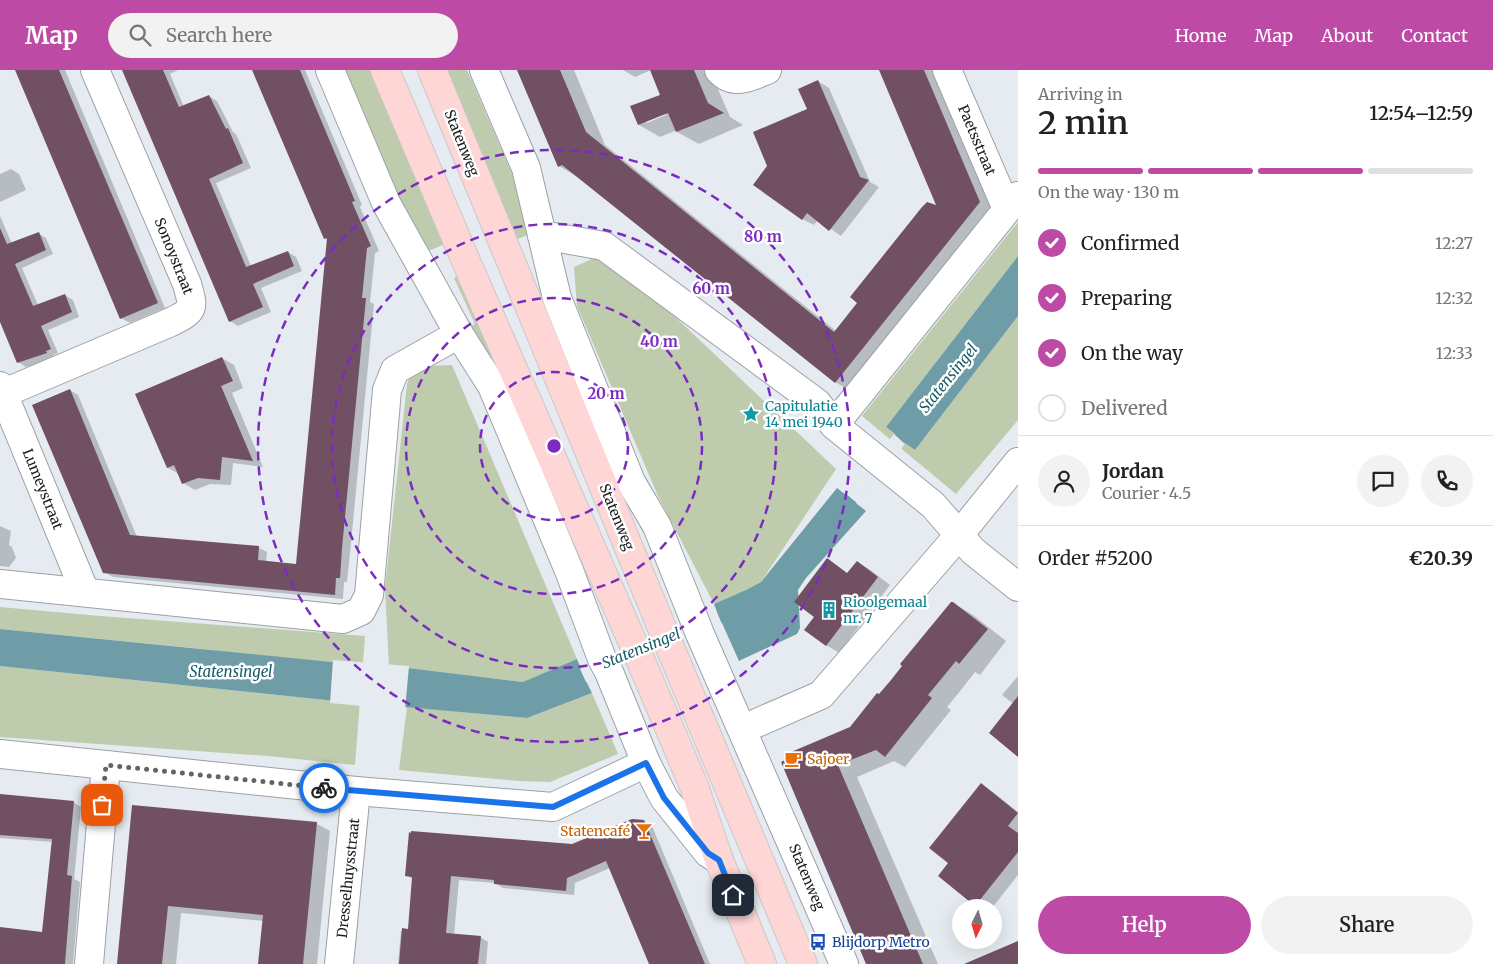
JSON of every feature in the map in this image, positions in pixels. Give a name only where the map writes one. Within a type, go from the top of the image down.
[{"type":"main road","points":[[385,70],[694,786],[719,860],[762,964]]},
{"type":"main road","name":"Statenweg","points":[[432,70],[803,964]]},
{"type":"street","name":"Sonoystraat","points":[[2,389],[179,318],[188,314],[191,309],[191,301],[186,284],[95,70]]},
{"type":"street","points":[[330,70],[386,204],[459,334],[492,386],[646,763],[664,798],[708,853],[719,860]]},
{"type":"street","name":"Statenweg","points":[[484,70],[526,168],[557,298],[631,482],[657,526],[697,627],[844,964]]},
{"type":"street","points":[[719,70],[730,78],[738,80],[767,70]]},
{"type":"street","name":"Paetsstraat","points":[[947,70],[1013,203]]},
{"type":"street","points":[[834,426],[1013,203]]},
{"type":"street","points":[[542,235],[604,246],[817,403],[834,426],[933,505],[973,551],[1018,587]]},
{"type":"street","points":[[0,584],[343,619],[362,611],[369,595],[387,390],[395,370],[459,334]]},
{"type":"street","name":"Lumeystraat","points":[[2,389],[85,592]]},
{"type":"street","points":[[742,729],[821,695],[1018,462]]},
{"type":"street","points":[[0,754],[356,791],[553,807],[646,763]]},
{"type":"street","points":[[89,964],[106,765]]},
{"type":"street","name":"Dresselhuysstraat","points":[[339,964],[356,791]]},
{"type":"green space","points":[[341,70],[379,70],[452,241],[419,255]]},
{"type":"green space","points":[[442,70],[467,70],[519,190],[533,233],[515,240]]},
{"type":"green space","points":[[1018,222],[1018,256],[886,427],[915,450],[1018,316],[1018,420],[956,494],[862,416]]},
{"type":"green space","points":[[594,258],[615,266],[635,279],[836,469],[761,582],[714,604],[658,496],[577,306],[574,267]]},
{"type":"green space","points":[[465,274],[497,352],[486,357],[467,328],[475,324],[454,278]]},
{"type":"green space","points":[[452,365],[577,659],[524,682],[389,667],[385,588],[407,384],[411,372],[427,366]]},
{"type":"green space","points":[[0,607],[365,636],[355,765],[268,756],[0,737],[0,666],[326,700],[213,650],[0,629]]},
{"type":"green space","points":[[592,693],[618,754],[550,782],[399,770],[407,707],[527,718]]},
{"type":"water","name":"Statensingel","points":[[1018,256],[1018,316],[915,450],[905,443],[856,503],[866,511],[806,578],[798,590],[800,628],[797,634],[739,661],[722,623],[586,681],[592,693],[527,718],[326,700],[0,666],[0,629],[407,668],[523,682],[577,659],[581,669],[717,612],[714,604],[761,582],[837,488],[846,495],[895,434],[886,427]]},
{"type":"pier","points":[[894,434],[905,444],[857,503],[846,494]]},
{"type":"pier","points":[[716,610],[722,624],[586,682],[580,669]]},
{"type":"pier","points":[[333,660],[409,666],[405,710],[330,703]]},
{"type":"building","points":[[15,70],[59,70],[158,303],[120,319]]},
{"type":"building","points":[[122,70],[163,70],[179,107],[209,95],[226,129],[228,128],[243,163],[209,179],[246,267],[288,251],[294,266],[253,284],[263,307],[229,322]]},
{"type":"building","points":[[252,70],[300,70],[355,201],[352,202],[371,246],[367,248],[362,298],[366,298],[340,578],[336,578],[335,595],[103,573],[32,405],[70,389],[130,535],[259,546],[258,560],[296,564],[327,238],[324,239]]},
{"type":"building","points":[[517,70],[560,70],[586,132],[834,332],[857,303],[850,297],[922,207],[927,202],[936,205],[879,70],[924,70],[980,202],[835,383],[562,165],[558,167]]},
{"type":"building","points":[[650,70],[694,70],[708,103],[724,113],[676,132],[668,113],[638,125],[630,106],[660,95]]},
{"type":"building","points":[[818,80],[860,177],[869,180],[829,231],[807,213],[802,220],[753,185],[767,166],[753,132],[807,109],[798,89]]},
{"type":"building","points":[[0,228],[7,244],[39,232],[46,250],[15,264],[33,306],[65,294],[72,312],[41,326],[51,349],[46,351],[47,353],[17,363],[0,322]]},
{"type":"building","points":[[222,357],[233,381],[221,386],[253,461],[222,457],[220,480],[198,478],[182,484],[174,465],[167,468],[135,394]]},
{"type":"building","name":"Rioolgemaal nr. 7","points":[[827,558],[847,573],[857,561],[878,577],[826,646],[804,630],[814,617],[794,602]]},
{"type":"building","points":[[951,602],[988,629],[959,664],[956,661],[928,695],[932,698],[885,757],[876,750],[838,765],[923,964],[866,964],[781,762],[785,760],[784,755],[850,727],[877,693],[879,694],[891,680],[902,666],[900,664]]},
{"type":"building","points":[[1018,696],[1018,757],[989,733]]},
{"type":"building","points":[[981,783],[1018,813],[1008,826],[1018,833],[1018,852],[981,899],[966,899],[938,876],[948,863],[929,848]]},
{"type":"building","points":[[0,794],[74,801],[67,875],[72,876],[65,964],[0,964],[0,927],[42,932],[52,839],[0,835]]},
{"type":"building","points":[[132,805],[317,822],[303,964],[258,964],[263,915],[168,906],[162,964],[117,964]]},
{"type":"building","points":[[632,819],[644,820],[705,964],[649,964],[606,861],[567,878],[566,891],[494,884],[494,880],[451,876],[446,933],[481,936],[478,964],[399,964],[402,928],[408,929],[412,877],[405,876],[409,832],[572,844]]},
{"type":"building","points":[[1018,941],[1018,964],[964,964],[1002,949]]},
{"type":"way so far","points":[[102,805],[106,765],[324,788]]},
{"type":"place","name":"Capitulatie 14 mei 1940","points":[[751,414]]},
{"type":"place","name":"Rioolgemaal nr. 7","points":[[829,610]]},
{"type":"place","name":"Sajoer","points":[[793,759]]},
{"type":"place","name":"Statencafé","points":[[644,831]]},
{"type":"place","name":"Blijdorp Metro","points":[[818,942]]},
{"type":"route","points":[[324,788],[553,807],[646,763],[664,798],[708,853],[719,860],[733,895]]}]
